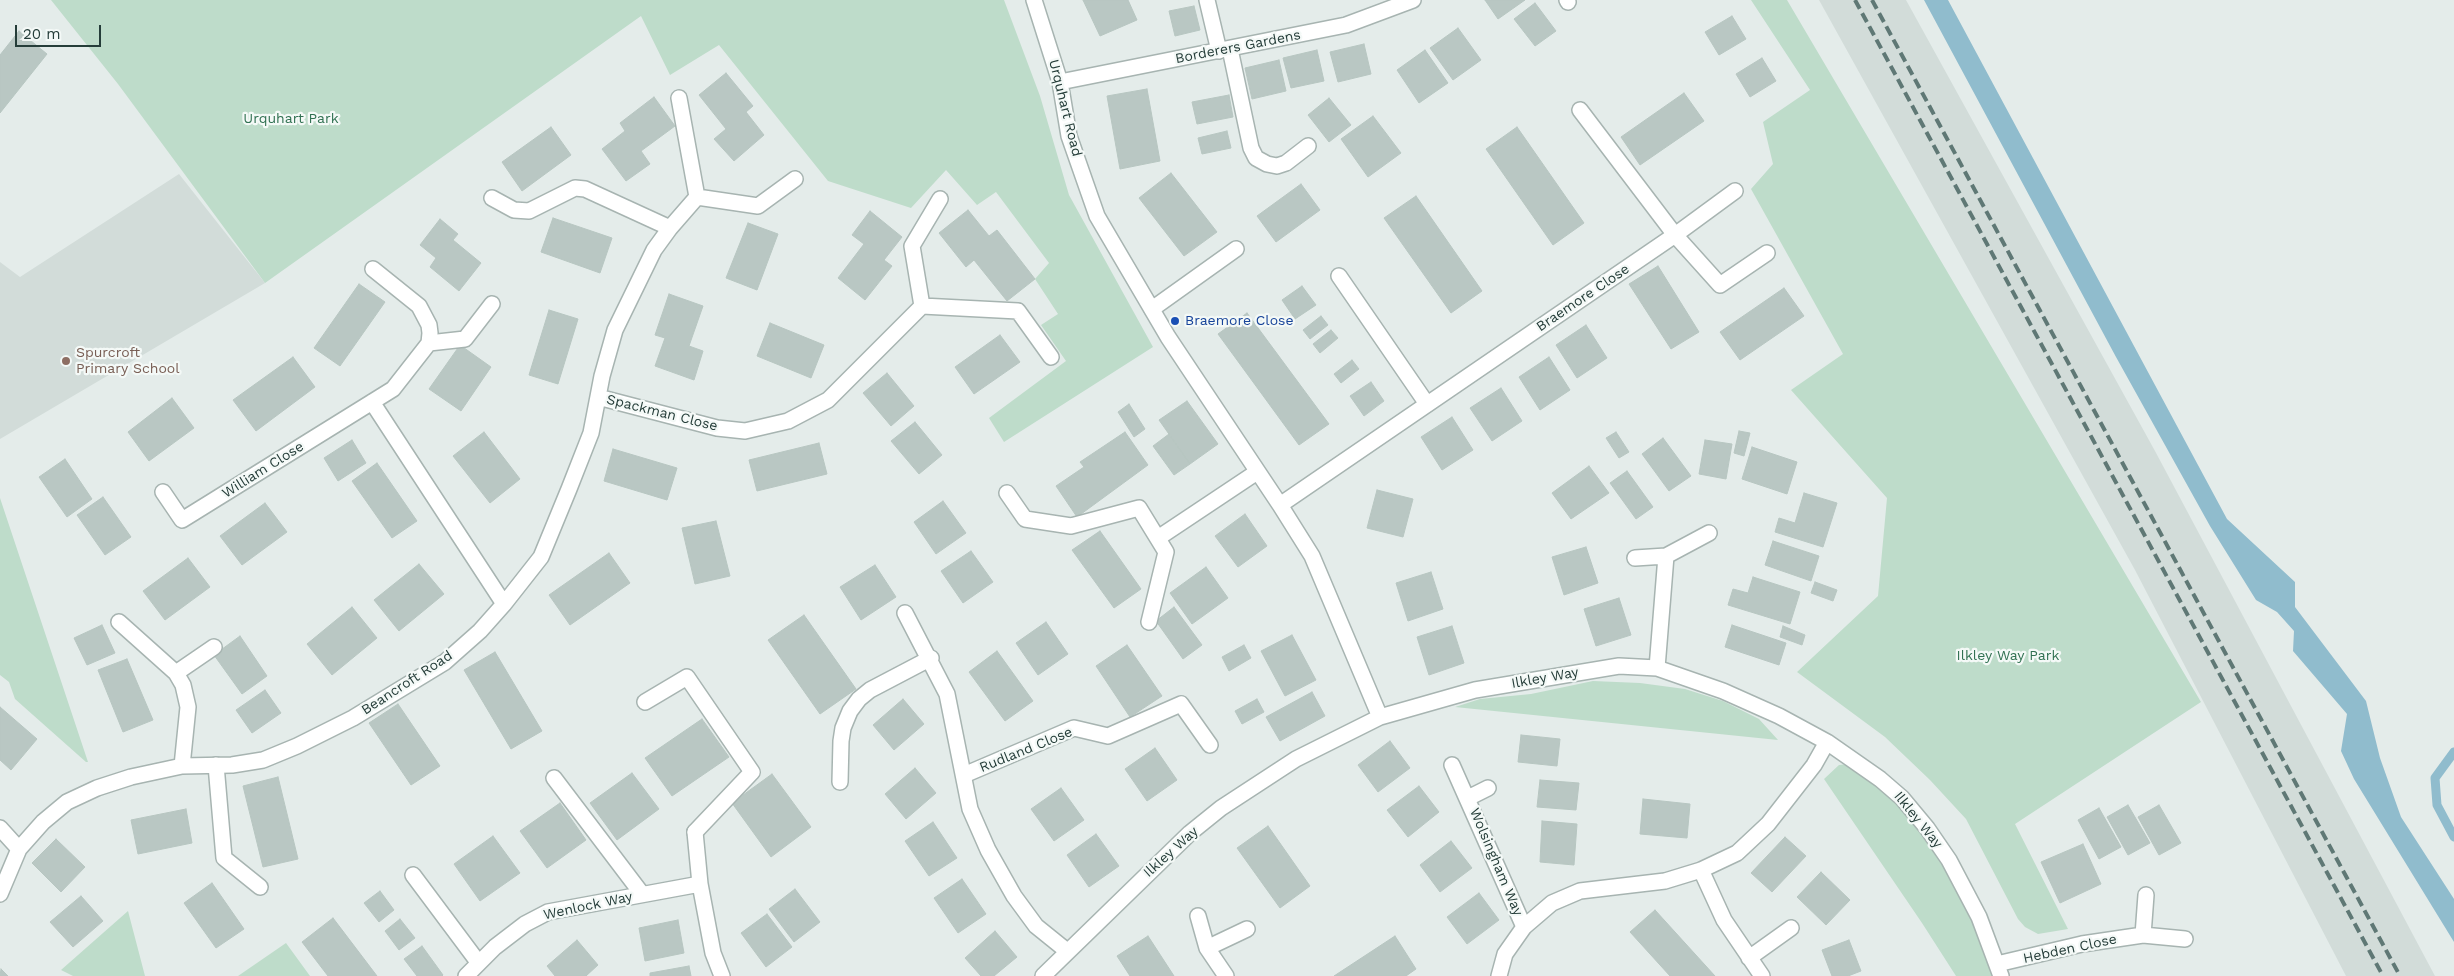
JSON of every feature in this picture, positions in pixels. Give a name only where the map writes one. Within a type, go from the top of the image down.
[{"type":"street","name":"Urquhart Road","points":[[1034,0],[1060,82],[1069,136],[1098,216],[1152,309]]},
{"type":"street","points":[[1207,0],[1224,50],[1251,148],[1256,158],[1266,164],[1277,166],[1286,163],[1308,146]]},
{"type":"street","name":"Borderers Gardens","points":[[1060,82],[1346,25],[1408,1]]},
{"type":"street","points":[[679,98],[698,197],[758,206],[795,179]]},
{"type":"street","points":[[1580,110],[1675,235],[1720,285],[1767,253]]},
{"type":"street","points":[[492,198],[514,210],[528,211],[575,188],[585,189],[670,228]]},
{"type":"street","name":"Braemore Close","points":[[1280,505],[1675,235],[1735,191]]},
{"type":"street","name":"Beancroft Road","points":[[0,894],[19,848],[43,822],[68,802],[97,788],[131,777],[182,766],[216,765],[263,760],[297,746],[353,718],[445,662],[480,631],[542,557],[591,433],[615,330],[654,250],[670,228],[698,197]]},
{"type":"street","points":[[940,199],[912,246],[922,306],[1018,311],[1051,357]]},
{"type":"street","points":[[1236,250],[1152,309],[1312,556],[1380,717]]},
{"type":"street","points":[[374,269],[419,306],[429,325],[429,343],[465,339],[492,304]]},
{"type":"street","points":[[1339,276],[1427,404]]},
{"type":"street","name":"Spackman Close","points":[[598,397],[717,428],[745,431],[788,421],[828,400],[922,306]]},
{"type":"street","name":"William Close","points":[[163,492],[182,520],[393,389],[429,343]]},
{"type":"street","points":[[372,402],[504,604]]},
{"type":"street","points":[[1158,538],[1257,472]]},
{"type":"street","points":[[1007,493],[1025,520],[1071,526],[1139,508],[1166,552],[1150,622]]},
{"type":"street","points":[[1636,558],[1666,556],[1709,533]]},
{"type":"street","points":[[1657,668],[1666,556]]},
{"type":"street","name":"Rudland Close","points":[[906,613],[947,694],[970,809],[988,850],[1010,888],[1036,926],[1067,952]]},
{"type":"street","points":[[119,622],[176,673],[183,685],[188,707],[182,766]]},
{"type":"street","points":[[176,673],[214,647]]},
{"type":"street","points":[[840,782],[841,741],[843,728],[850,711],[859,699],[870,690],[930,658]]},
{"type":"street","name":"Ilkley Way","points":[[1043,976],[1183,840],[1221,808],[1296,759],[1380,717],[1475,690],[1619,666],[1657,668],[1724,691],[1778,716],[1827,742],[1880,778],[1902,798],[1927,828],[1949,860],[1979,917],[1999,970]]},
{"type":"street","points":[[645,702],[687,677],[752,772],[696,832],[700,884],[713,953],[722,976]]},
{"type":"street","name":"Rudland Close","points":[[964,775],[1074,728],[1108,736],[1181,704],[1210,744]]},
{"type":"street","name":"Wolsingham Way","points":[[1499,976],[1505,954],[1524,927],[1552,903],[1580,891],[1665,881],[1700,870],[1737,853],[1768,824],[1814,765],[1827,742]]},
{"type":"street","points":[[216,765],[224,858],[260,887]]},
{"type":"street","name":"Wolsingham Way","points":[[1452,765],[1524,927]]},
{"type":"street","points":[[554,778],[642,894]]},
{"type":"street","name":"Wolsingham Way","points":[[1468,798],[1488,788]]},
{"type":"street","points":[[0,828],[19,848]]},
{"type":"street","points":[[1700,870],[1724,920],[1762,976]]},
{"type":"street","points":[[413,875],[478,962]]},
{"type":"street","name":"Wenlock Way","points":[[466,976],[478,962],[525,924],[548,912],[700,884]]},
{"type":"street","points":[[2144,935],[2146,895]]},
{"type":"street","points":[[1198,916],[1207,948],[1226,976]]},
{"type":"street","points":[[1749,958],[1792,928]]},
{"type":"street","points":[[1207,948],[1247,929]]},
{"type":"street","name":"Hebden Close","points":[[1999,970],[2082,944],[2144,935],[2185,939]]},
{"type":"shaded area","points":[[1819,0],[1906,0],[2155,451],[2435,976],[2346,976],[2135,570]]},
{"type":"shaded area","name":"Spurcroft Primary School","points":[[179,174],[265,283],[0,439],[0,262],[20,277]]},
{"type":"green space","name":"Urquhart Park","points":[[51,0],[1004,0],[1040,96],[1069,195],[1153,347],[1004,442],[989,418],[1066,361],[1041,325],[1058,314],[1035,279],[1049,263],[996,192],[977,205],[946,170],[911,208],[828,181],[719,45],[670,75],[641,16],[265,283],[118,84]]},
{"type":"green space","name":"Ilkley Way Park","points":[[1751,0],[1787,0],[2201,702],[2015,824],[2068,929],[2038,934],[2025,927],[2018,919],[1966,819],[1930,780],[1885,737],[1797,672],[1878,596],[1887,498],[1791,390],[1843,354],[1751,189],[1773,164],[1763,122],[1810,90]]},
{"type":"green space","points":[[0,498],[88,762],[15,699],[9,682],[0,675]]},
{"type":"green space","points":[[1593,681],[1640,683],[1685,689],[1723,701],[1759,719],[1778,740],[1455,707],[1480,699],[1531,694]]},
{"type":"green space","points":[[1858,763],[1927,828],[2001,976],[1956,976],[1824,779],[1839,765]]},
{"type":"green space","points":[[128,911],[145,976],[73,976],[61,970]]},
{"type":"green space","points":[[286,943],[310,976],[238,976]]},
{"type":"water","points":[[1924,0],[1948,0],[2227,519],[2295,582],[2295,607],[2366,701],[2380,758],[2401,817],[2454,899],[2454,942],[2354,779],[2341,751],[2347,714],[2293,651],[2294,631],[2277,612],[2256,600],[2210,526],[2116,357]]},
{"type":"building","points":[[1083,0],[1128,0],[1137,20],[1100,36]]},
{"type":"building","points":[[1485,0],[1525,0],[1498,19]]},
{"type":"building","points":[[1535,3],[1556,31],[1535,46],[1514,19]]},
{"type":"building","points":[[1194,6],[1200,30],[1175,36],[1169,11]]},
{"type":"building","points":[[1732,16],[1746,39],[1719,55],[1705,32]]},
{"type":"building","points":[[1458,28],[1481,60],[1453,80],[1430,48]]},
{"type":"building","points":[[19,31],[47,54],[0,113],[0,55]]},
{"type":"building","points":[[1364,44],[1371,74],[1338,82],[1330,52]]},
{"type":"building","points":[[1317,50],[1324,81],[1291,88],[1283,58]]},
{"type":"building","points":[[1425,50],[1448,83],[1419,103],[1397,70]]},
{"type":"building","points":[[1762,58],[1776,81],[1750,97],[1736,74]]},
{"type":"building","points":[[1279,60],[1286,91],[1252,99],[1245,68]]},
{"type":"building","points":[[726,73],[753,106],[746,112],[764,135],[734,161],[714,139],[726,129],[699,95]]},
{"type":"building","points":[[1147,89],[1160,161],[1120,169],[1107,96]]},
{"type":"building","points":[[1684,93],[1704,121],[1640,165],[1621,137]]},
{"type":"building","points":[[1229,95],[1233,117],[1197,124],[1192,102]]},
{"type":"building","points":[[654,97],[675,126],[641,151],[650,164],[626,181],[602,149],[625,131],[620,123]]},
{"type":"building","points":[[1329,98],[1351,125],[1329,142],[1308,115]]},
{"type":"building","points":[[1373,116],[1401,153],[1368,177],[1341,139]]},
{"type":"building","points":[[551,127],[571,155],[522,191],[502,162]]},
{"type":"building","points":[[1517,127],[1584,223],[1553,245],[1486,149]]},
{"type":"building","points":[[1227,131],[1231,148],[1202,154],[1198,138]]},
{"type":"building","points":[[1171,173],[1217,232],[1184,256],[1139,198]]},
{"type":"building","points":[[1301,184],[1320,210],[1276,242],[1257,216]]},
{"type":"building","points":[[1416,196],[1482,291],[1451,313],[1384,218]]},
{"type":"building","points":[[968,210],[989,236],[997,230],[1035,279],[1007,301],[974,260],[966,267],[939,233]]},
{"type":"building","points":[[870,211],[902,237],[884,260],[892,266],[865,300],[838,278],[864,244],[852,235]]},
{"type":"building","points":[[553,218],[612,238],[600,273],[541,252]]},
{"type":"building","points":[[440,219],[458,234],[453,240],[481,263],[459,291],[430,267],[436,258],[420,245]]},
{"type":"building","points":[[748,223],[778,234],[757,290],[726,278]]},
{"type":"building","points":[[1658,266],[1699,332],[1671,349],[1629,284]]},
{"type":"building","points":[[359,284],[385,302],[340,366],[314,348]]},
{"type":"building","points":[[1302,286],[1316,305],[1295,319],[1282,300]]},
{"type":"building","points":[[1784,288],[1804,316],[1740,360],[1720,332]]},
{"type":"building","points":[[669,294],[703,306],[689,346],[703,351],[694,380],[655,366],[665,338],[655,335]]},
{"type":"building","points":[[549,310],[578,319],[558,384],[529,375]]},
{"type":"building","points":[[1247,313],[1329,424],[1299,445],[1218,334]]},
{"type":"building","points":[[1321,316],[1328,325],[1310,339],[1303,330]]},
{"type":"building","points":[[770,323],[824,345],[811,378],[757,356]]},
{"type":"building","points":[[1586,325],[1607,358],[1577,378],[1556,345]]},
{"type":"building","points":[[1331,330],[1338,338],[1320,353],[1313,344]]},
{"type":"building","points":[[1000,335],[1020,362],[974,394],[955,367]]},
{"type":"building","points":[[460,345],[491,367],[461,411],[429,389]]},
{"type":"building","points":[[293,357],[315,387],[256,431],[233,400]]},
{"type":"building","points":[[1549,357],[1570,390],[1540,410],[1519,377]]},
{"type":"building","points":[[1352,360],[1359,369],[1341,383],[1334,374]]},
{"type":"building","points":[[887,373],[914,406],[891,426],[863,393]]},
{"type":"building","points":[[1371,382],[1384,401],[1364,416],[1350,396]]},
{"type":"building","points":[[1501,388],[1522,421],[1492,441],[1470,408]]},
{"type":"building","points":[[172,398],[194,428],[149,461],[128,432]]},
{"type":"building","points":[[1187,401],[1218,444],[1190,464],[1159,420]]},
{"type":"building","points":[[1129,404],[1145,429],[1134,437],[1118,412]]},
{"type":"building","points":[[1452,417],[1473,450],[1442,470],[1421,437]]},
{"type":"building","points":[[915,422],[942,455],[919,474],[891,441]]},
{"type":"building","points":[[1739,431],[1750,433],[1744,456],[1734,453]]},
{"type":"building","points":[[484,432],[520,479],[490,503],[453,456]]},
{"type":"building","points":[[1125,432],[1148,465],[1077,517],[1056,486],[1084,467],[1080,462]]},
{"type":"building","points":[[1616,432],[1629,452],[1619,458],[1606,438]]},
{"type":"building","points":[[1169,434],[1190,464],[1174,475],[1153,446]]},
{"type":"building","points":[[1663,438],[1691,476],[1669,491],[1642,454]]},
{"type":"building","points":[[352,440],[366,463],[338,481],[324,458]]},
{"type":"building","points":[[1705,440],[1732,444],[1726,479],[1699,474]]},
{"type":"building","points":[[819,443],[827,474],[757,491],[749,460]]},
{"type":"building","points":[[1752,447],[1797,462],[1787,494],[1742,479]]},
{"type":"building","points":[[613,449],[677,468],[667,500],[604,481]]},
{"type":"building","points":[[65,459],[92,499],[67,517],[39,477]]},
{"type":"building","points":[[377,463],[417,521],[392,538],[352,481]]},
{"type":"building","points":[[1589,466],[1609,493],[1571,519],[1552,493]]},
{"type":"building","points":[[1627,471],[1653,507],[1636,519],[1610,483]]},
{"type":"building","points":[[1377,490],[1413,499],[1403,537],[1367,528]]},
{"type":"building","points":[[1804,493],[1837,503],[1823,547],[1775,532],[1779,518],[1795,523]]},
{"type":"building","points":[[103,497],[131,537],[105,555],[77,515]]},
{"type":"building","points":[[943,501],[966,533],[936,554],[914,522]]},
{"type":"building","points":[[265,503],[287,532],[242,565],[220,536]]},
{"type":"building","points":[[1245,514],[1267,546],[1238,567],[1215,536]]},
{"type":"building","points":[[716,521],[730,576],[695,584],[682,528]]},
{"type":"building","points":[[1100,531],[1141,589],[1114,608],[1072,550]]},
{"type":"building","points":[[1773,541],[1819,556],[1811,581],[1765,565]]},
{"type":"building","points":[[1586,547],[1598,583],[1564,595],[1552,557]]},
{"type":"building","points":[[971,551],[993,582],[963,603],[941,571]]},
{"type":"building","points":[[609,553],[630,583],[570,625],[549,595]]},
{"type":"building","points":[[188,558],[210,587],[165,620],[143,591]]},
{"type":"building","points":[[419,564],[444,594],[399,631],[374,600]]},
{"type":"building","points":[[875,565],[896,597],[861,620],[840,587]]},
{"type":"building","points":[[1206,567],[1228,598],[1192,624],[1170,593]]},
{"type":"building","points":[[1431,572],[1443,609],[1408,621],[1396,583]]},
{"type":"building","points":[[1753,577],[1800,592],[1790,624],[1728,605],[1733,589],[1748,593]]},
{"type":"building","points":[[1815,582],[1837,590],[1833,601],[1811,593]]},
{"type":"building","points":[[1619,598],[1631,635],[1596,646],[1584,609]]},
{"type":"building","points":[[352,607],[377,638],[332,675],[307,644]]},
{"type":"building","points":[[1174,607],[1202,645],[1183,659],[1156,621]]},
{"type":"building","points":[[804,615],[856,689],[820,714],[768,640]]},
{"type":"building","points":[[1046,622],[1068,654],[1038,675],[1016,643]]},
{"type":"building","points":[[102,625],[115,653],[87,665],[74,638]]},
{"type":"building","points":[[1732,625],[1786,643],[1779,665],[1725,647]]},
{"type":"building","points":[[1452,626],[1464,663],[1429,675],[1417,637]]},
{"type":"building","points":[[1783,626],[1805,635],[1802,645],[1780,637]]},
{"type":"building","points":[[1292,635],[1316,680],[1285,696],[1261,651]]},
{"type":"building","points":[[240,636],[267,676],[242,694],[214,655]]},
{"type":"building","points":[[1127,645],[1162,696],[1130,717],[1096,666]]},
{"type":"building","points":[[1244,645],[1251,658],[1229,671],[1222,657]]},
{"type":"building","points":[[997,651],[1033,701],[1005,721],[969,672]]},
{"type":"building","points":[[495,652],[542,731],[511,749],[464,670]]},
{"type":"building","points":[[127,659],[153,720],[123,732],[98,670]]},
{"type":"building","points":[[265,690],[281,713],[252,733],[236,710]]},
{"type":"building","points":[[1312,692],[1325,716],[1280,741],[1266,717]]},
{"type":"building","points":[[903,699],[924,724],[894,750],[873,725]]},
{"type":"building","points":[[1257,699],[1264,712],[1242,724],[1235,711]]},
{"type":"building","points":[[398,704],[440,766],[411,785],[369,723]]},
{"type":"building","points":[[0,707],[37,739],[11,770],[0,760]]},
{"type":"building","points":[[702,719],[729,757],[672,796],[645,758]]},
{"type":"building","points":[[1521,735],[1560,739],[1557,766],[1518,762]]},
{"type":"building","points":[[1390,741],[1410,768],[1378,792],[1358,765]]},
{"type":"building","points":[[1155,748],[1177,780],[1147,801],[1125,769]]},
{"type":"building","points":[[915,768],[936,793],[906,819],[885,794]]},
{"type":"building","points":[[632,773],[659,809],[617,840],[590,803]]},
{"type":"building","points":[[772,774],[811,827],[771,857],[732,803]]},
{"type":"building","points":[[278,777],[298,859],[263,867],[243,786]]},
{"type":"building","points":[[1540,780],[1579,783],[1576,810],[1537,807]]},
{"type":"building","points":[[1419,786],[1439,812],[1408,837],[1387,810]]},
{"type":"building","points":[[1061,788],[1084,820],[1054,841],[1031,809]]},
{"type":"building","points":[[1643,799],[1690,804],[1687,838],[1640,834]]},
{"type":"building","points":[[560,803],[586,840],[547,868],[520,831]]},
{"type":"building","points":[[2128,805],[2150,843],[2128,855],[2107,817]]},
{"type":"building","points":[[2159,805],[2181,843],[2159,855],[2138,817]]},
{"type":"building","points":[[2099,808],[2121,847],[2099,859],[2078,820]]},
{"type":"building","points":[[186,809],[192,843],[138,854],[131,820]]},
{"type":"building","points":[[1542,821],[1577,824],[1574,865],[1540,862]]},
{"type":"building","points":[[933,822],[957,858],[929,876],[905,841]]},
{"type":"building","points":[[1268,826],[1310,886],[1280,908],[1237,848]]},
{"type":"building","points":[[1096,834],[1119,866],[1089,887],[1067,855]]},
{"type":"building","points":[[493,836],[520,873],[480,901],[454,864]]},
{"type":"building","points":[[1785,837],[1806,856],[1772,892],[1751,873]]},
{"type":"building","points":[[56,839],[85,867],[61,892],[32,863]]},
{"type":"building","points":[[1451,841],[1472,868],[1440,892],[1420,865]]},
{"type":"building","points":[[2083,844],[2101,884],[2060,903],[2041,862]]},
{"type":"building","points":[[1821,872],[1850,900],[1826,925],[1797,897]]},
{"type":"building","points":[[962,879],[986,914],[958,933],[934,898]]},
{"type":"building","points":[[212,883],[244,929],[216,948],[184,903]]},
{"type":"building","points":[[795,889],[820,922],[794,942],[769,909]]},
{"type":"building","points":[[380,891],[394,910],[379,922],[364,903]]},
{"type":"building","points":[[1479,893],[1499,920],[1467,944],[1447,917]]},
{"type":"building","points":[[81,896],[103,921],[73,947],[50,922]]},
{"type":"building","points":[[1655,910],[1715,976],[1670,976],[1630,932]]},
{"type":"building","points":[[767,914],[792,947],[766,967],[741,933]]},
{"type":"building","points":[[333,918],[377,976],[328,976],[302,942]]},
{"type":"building","points":[[400,919],[415,938],[399,950],[385,931]]},
{"type":"building","points":[[678,920],[684,953],[645,961],[639,928]]},
{"type":"building","points":[[995,931],[1017,957],[994,976],[981,976],[965,958]]},
{"type":"building","points":[[1148,936],[1174,976],[1130,976],[1117,956]]},
{"type":"building","points":[[1395,936],[1416,969],[1406,976],[1334,976]]},
{"type":"building","points":[[577,940],[598,965],[586,976],[555,976],[547,966]]},
{"type":"building","points":[[1849,940],[1861,971],[1848,976],[1832,976],[1822,950]]},
{"type":"building","points":[[422,946],[442,976],[417,976],[404,959]]},
{"type":"building","points":[[689,966],[691,976],[650,976],[650,973]]},
{"type":"building","points":[[1,969],[8,976],[0,976]]},
{"type":"waterway","points":[[2454,752],[2435,778],[2437,805],[2454,837]]},
{"type":"railway","points":[[1855,0],[2383,976]]},
{"type":"railway","points":[[1872,0],[2400,976]]},
{"type":"place","name":"Braemore Close","points":[[1175,321]]},
{"type":"place","name":"Spurcroft Primary School","points":[[66,361]]}]
